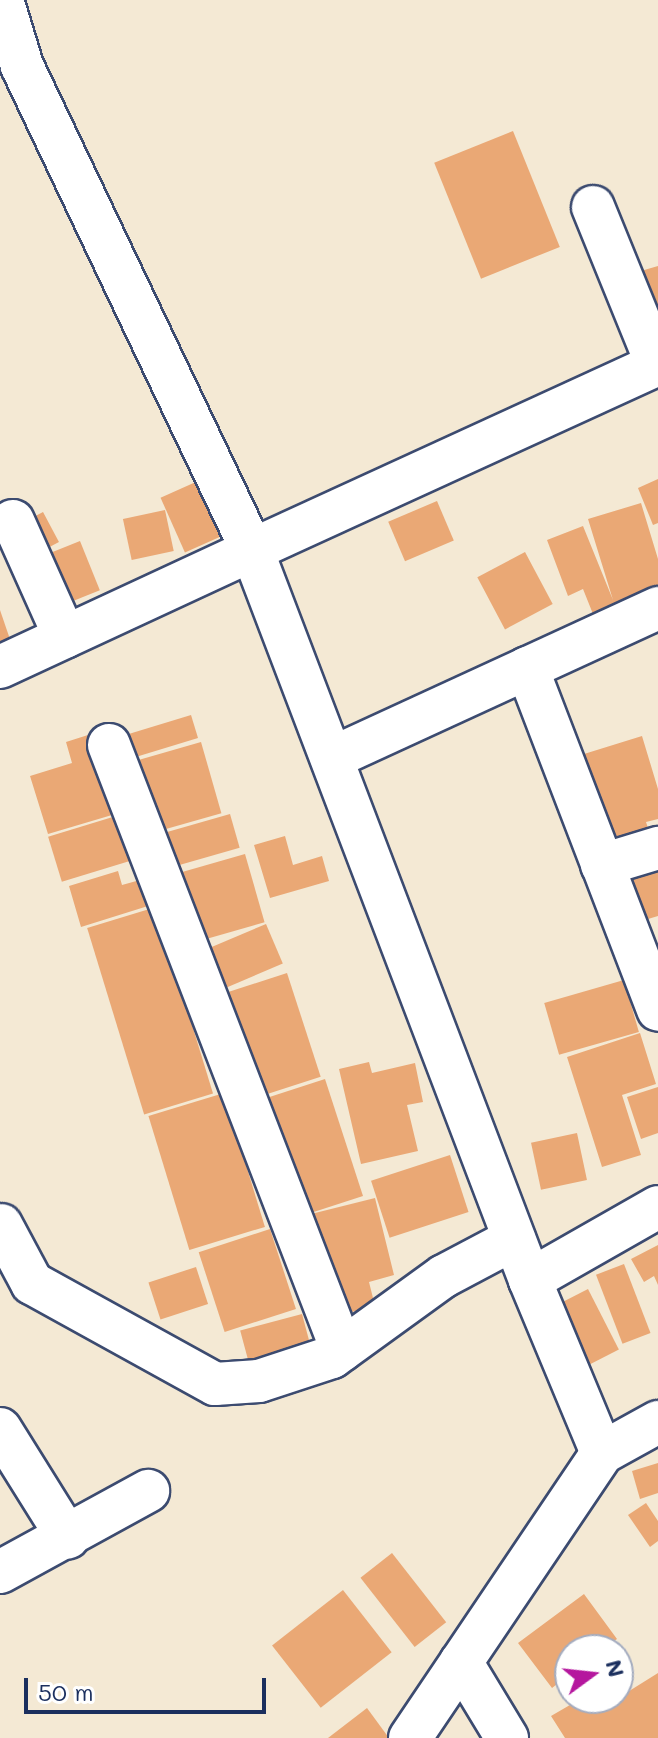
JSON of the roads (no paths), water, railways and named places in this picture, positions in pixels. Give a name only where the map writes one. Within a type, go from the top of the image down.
[{"type":"street","points":[[2,0],[12,76],[252,550],[514,1239],[602,1453]]},
{"type":"street","points":[[0,667],[657,364],[593,207]]},
{"type":"street","points":[[13,521],[65,637]]},
{"type":"street","points":[[332,758],[658,608]]},
{"type":"street","points":[[527,668],[658,1010]]},
{"type":"street","points":[[109,745],[342,1350]]},
{"type":"street","points":[[602,865],[658,848]]},
{"type":"street","points":[[530,1280],[658,1207]]},
{"type":"street","points":[[1,1225],[32,1283],[215,1384],[259,1381],[342,1350],[444,1276],[514,1239]]},
{"type":"street","points":[[410,1738],[602,1453],[658,1422]]},
{"type":"street","points":[[0,1429],[68,1538]]},
{"type":"street","points":[[0,1572],[68,1538],[148,1491]]},
{"type":"street","points":[[461,1662],[507,1738]]}]
